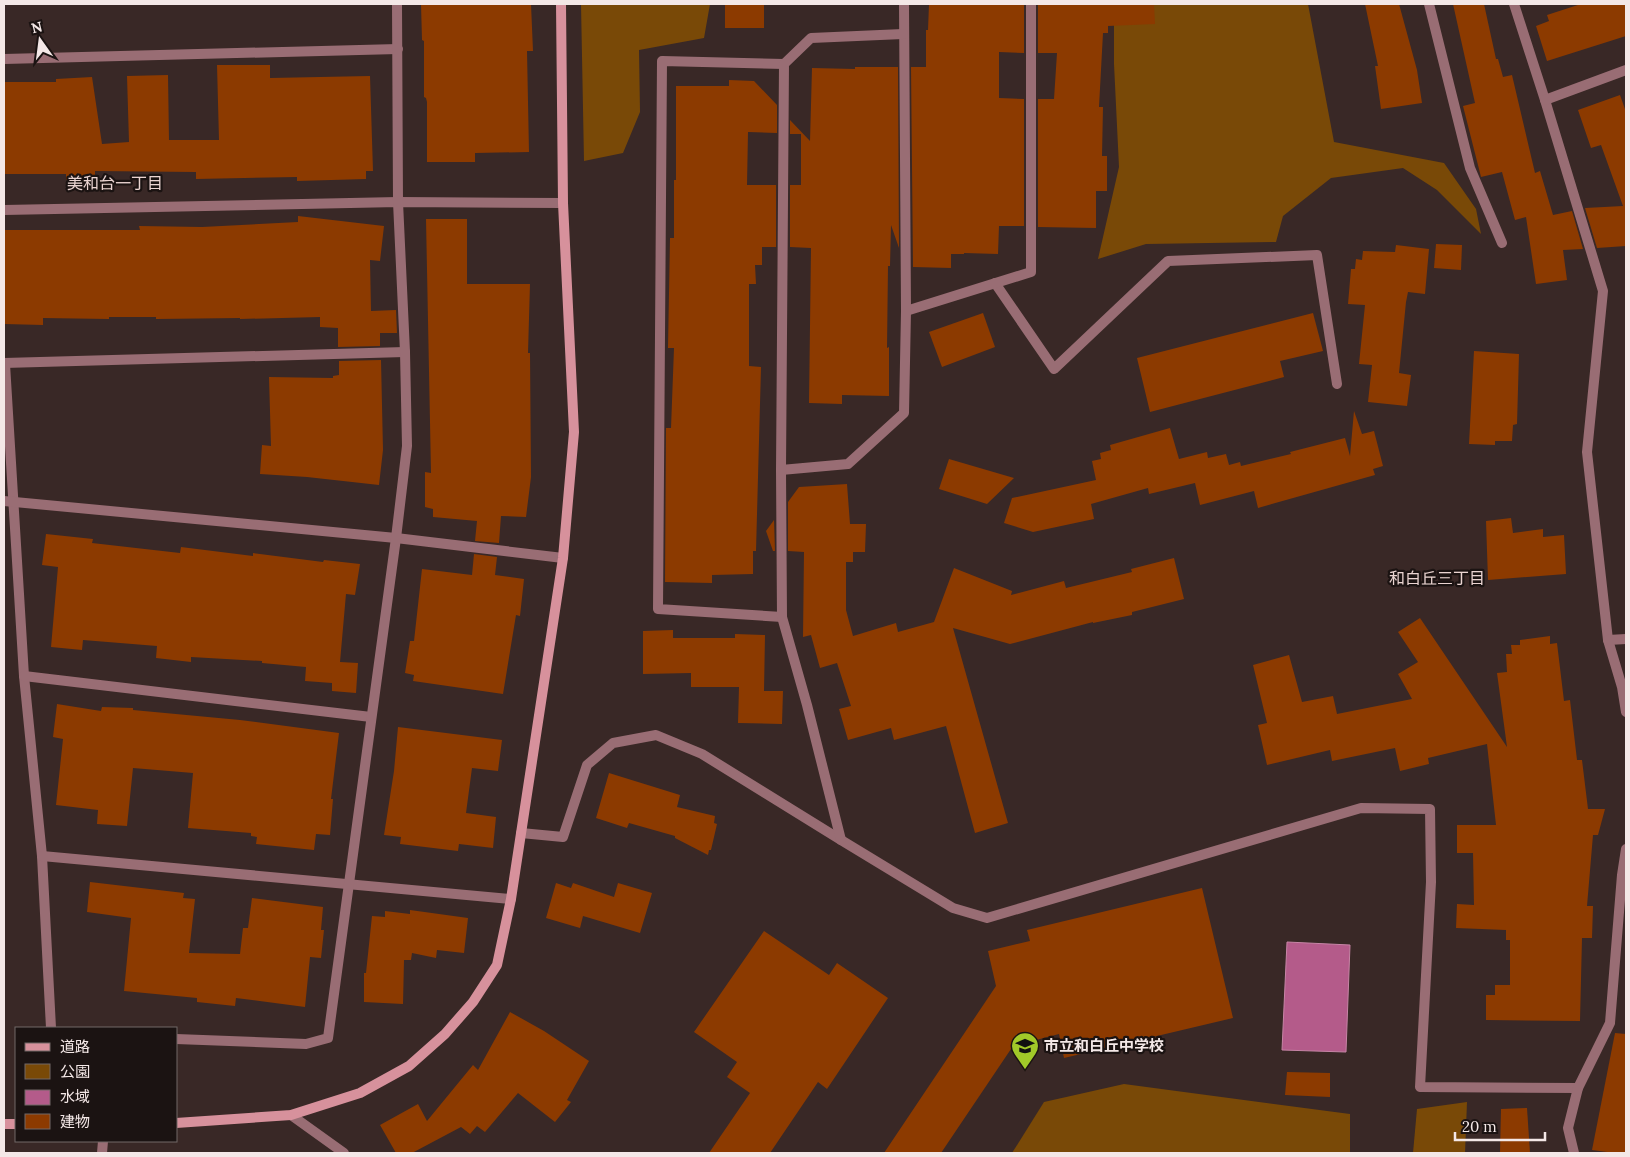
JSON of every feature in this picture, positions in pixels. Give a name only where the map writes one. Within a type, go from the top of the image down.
[{"type":"street","points":[[178,1039],[306,1044],[328,1038],[407,446],[398,202],[397,4]]},
{"type":"street","points":[[178,1122],[292,1115],[360,1092],[409,1066],[445,1034],[473,1002],[497,965],[511,899],[563,558],[574,432],[563,203],[561,4]]},
{"type":"street","points":[[781,470],[848,464],[904,413],[906,311],[904,4]]},
{"type":"street","points":[[906,311],[1031,272],[1030,4]]},
{"type":"street","points":[[1428,4],[1470,168],[1502,243]]},
{"type":"street","points":[[1514,4],[1603,291],[1587,452],[1608,640],[1622,687],[1626,712]]},
{"type":"street","points":[[782,617],[658,608],[662,61],[784,64],[811,38],[903,34]]},
{"type":"street","points":[[4,59],[398,49]]},
{"type":"street","points":[[784,64],[781,470],[782,617],[807,704],[841,840]]},
{"type":"street","points":[[1545,100],[1626,70]]},
{"type":"street","points":[[4,210],[398,202],[563,203]]},
{"type":"street","points":[[995,283],[1054,369],[1168,261],[1317,255],[1337,384]]},
{"type":"street","points":[[51,1027],[42,856],[8,501],[4,364],[405,352]]},
{"type":"street","points":[[8,501],[396,538],[563,558]]},
{"type":"street","points":[[1608,640],[1626,639]]},
{"type":"street","points":[[24,676],[371,717]]},
{"type":"street","points":[[521,833],[563,837],[587,765],[614,742],[656,735],[702,754],[953,908],[987,918],[1361,808],[1430,809],[1431,882],[1420,1087],[1578,1088]]},
{"type":"street","points":[[1574,1153],[1568,1128],[1578,1088],[1610,1022],[1620,894],[1626,849]]},
{"type":"street","points":[[42,856],[511,899]]},
{"type":"street","points":[[292,1115],[344,1153]]},
{"type":"green space","points":[[581,4],[710,4],[704,38],[639,50],[640,112],[623,153],[584,161]]},
{"type":"green space","points":[[1114,4],[1308,4],[1334,142],[1444,163],[1476,209],[1481,234],[1437,190],[1403,168],[1331,178],[1283,216],[1276,242],[1146,244],[1098,259],[1119,167],[1114,64]]},
{"type":"green space","points":[[1124,1084],[1350,1114],[1350,1153],[1012,1153],[1044,1102]]},
{"type":"green space","points":[[1467,1102],[1465,1153],[1413,1153],[1417,1109]]},
{"type":"water","points":[[1287,942],[1350,945],[1346,1052],[1282,1050]]},
{"type":"building","points":[[421,4],[531,4],[533,51],[527,51],[529,152],[475,153],[475,162],[427,162],[427,102],[424,97],[424,41],[422,40]]},
{"type":"building","points":[[725,4],[764,4],[764,28],[725,28]]},
{"type":"building","points":[[929,4],[1024,4],[1024,53],[999,52],[999,98],[1024,99],[1024,226],[999,226],[998,254],[951,254],[951,268],[913,267],[911,67],[926,67],[926,30],[928,30]]},
{"type":"building","points":[[1038,4],[1154,4],[1155,24],[1108,26],[1108,33],[1103,33],[1099,107],[1103,107],[1102,156],[1107,156],[1107,191],[1096,191],[1096,228],[1038,227],[1038,99],[1054,99],[1057,53],[1038,53]]},
{"type":"building","points":[[1365,4],[1399,4],[1417,70],[1422,103],[1381,109],[1375,66],[1378,66]]},
{"type":"building","points":[[1453,4],[1484,4],[1496,59],[1498,59],[1503,77],[1512,75],[1535,173],[1540,171],[1553,215],[1572,211],[1583,249],[1563,250],[1567,280],[1536,284],[1526,217],[1515,220],[1502,172],[1481,177],[1463,106],[1475,103]]},
{"type":"building","points":[[1581,4],[1626,4],[1626,36],[1547,61],[1536,26],[1549,21],[1547,15]]},
{"type":"building","points":[[217,65],[270,65],[270,78],[370,76],[373,171],[366,171],[366,179],[297,181],[297,177],[196,179],[196,172],[95,171],[95,178],[66,180],[66,174],[4,174],[4,82],[56,82],[56,79],[92,77],[102,144],[129,142],[127,76],[168,75],[169,140],[219,140]]},
{"type":"building","points":[[855,67],[898,67],[899,248],[891,225],[890,266],[888,266],[887,348],[889,347],[889,396],[842,395],[842,404],[809,403],[811,248],[790,247],[790,185],[801,185],[801,134],[790,134],[790,120],[810,141],[812,68],[855,69]]},
{"type":"building","points":[[729,80],[754,81],[777,105],[777,133],[748,132],[747,185],[776,185],[776,247],[762,247],[762,265],[755,265],[756,284],[749,284],[749,366],[761,367],[756,551],[753,551],[753,574],[712,575],[712,583],[665,582],[666,428],[671,428],[674,348],[668,348],[670,238],[674,238],[674,180],[676,180],[676,86],[729,86]]},
{"type":"building","points":[[1620,95],[1626,112],[1626,246],[1597,248],[1585,208],[1623,206],[1601,145],[1591,148],[1578,110]]},
{"type":"building","points":[[298,216],[384,226],[380,261],[370,260],[371,311],[396,310],[397,333],[380,333],[380,346],[338,347],[338,328],[320,327],[320,317],[240,319],[156,319],[156,317],[109,317],[109,319],[43,318],[43,325],[4,324],[4,230],[140,230],[139,226],[202,227],[298,222]]},
{"type":"building","points":[[426,219],[467,219],[467,284],[530,284],[528,353],[530,353],[531,477],[526,517],[501,516],[499,543],[475,541],[477,521],[433,517],[433,509],[425,507],[425,472],[431,473]]},
{"type":"building","points":[[1436,244],[1462,245],[1461,270],[1434,268]]},
{"type":"building","points":[[1396,245],[1429,249],[1425,294],[1408,292],[1406,302],[1399,373],[1411,375],[1407,406],[1368,402],[1372,365],[1359,364],[1365,305],[1348,304],[1351,269],[1355,269],[1356,259],[1362,260],[1363,251],[1395,252]]},
{"type":"building","points":[[983,313],[995,347],[942,367],[929,332]]},
{"type":"building","points":[[1313,313],[1323,351],[1280,361],[1284,377],[1150,412],[1137,358]]},
{"type":"building","points":[[1474,351],[1519,354],[1517,424],[1513,425],[1512,441],[1495,441],[1495,445],[1469,444]]},
{"type":"building","points":[[381,360],[383,450],[379,485],[260,474],[262,445],[271,446],[269,377],[333,378],[333,376],[339,375],[339,361]]},
{"type":"building","points":[[1354,411],[1362,434],[1374,431],[1383,466],[1373,469],[1375,475],[1258,508],[1254,491],[1200,505],[1195,483],[1149,494],[1148,488],[1091,504],[1094,519],[1033,532],[1004,523],[1012,498],[1096,480],[1092,461],[1101,459],[1100,453],[1111,450],[1110,445],[1170,428],[1179,459],[1207,452],[1208,458],[1226,454],[1229,465],[1240,462],[1241,466],[1345,438],[1350,456]]},
{"type":"building","points":[[949,459],[1014,478],[987,504],[939,489]]},
{"type":"building","points":[[847,484],[850,524],[866,524],[865,552],[853,552],[853,562],[846,562],[846,610],[853,636],[896,623],[898,632],[934,622],[954,568],[1012,591],[1011,595],[1064,581],[1066,588],[1132,572],[1131,569],[1174,558],[1184,599],[1132,612],[1132,615],[1093,622],[1010,644],[953,628],[1008,823],[975,833],[946,726],[894,740],[891,728],[848,740],[839,709],[851,706],[837,663],[820,668],[811,635],[803,637],[804,552],[788,551],[788,502],[799,487]]},
{"type":"building","points":[[1511,518],[1513,533],[1543,529],[1543,537],[1564,535],[1566,574],[1488,580],[1486,521]]},
{"type":"building","points":[[774,520],[775,551],[773,551],[766,531]]},
{"type":"building","points":[[46,534],[93,539],[92,543],[180,553],[181,547],[253,556],[253,553],[323,562],[324,560],[360,564],[355,595],[346,594],[340,662],[358,663],[356,693],[332,691],[332,683],[305,681],[306,667],[262,663],[262,661],[191,657],[191,662],[156,658],[157,646],[83,640],[82,650],[51,647],[58,567],[42,565]]},
{"type":"building","points":[[474,554],[497,557],[495,575],[524,579],[520,616],[516,615],[503,694],[413,681],[414,675],[405,673],[410,641],[414,641],[422,569],[472,575]]},
{"type":"building","points":[[1420,618],[1507,747],[1497,673],[1507,672],[1506,654],[1512,654],[1511,645],[1520,645],[1520,640],[1550,636],[1550,644],[1557,643],[1564,701],[1570,700],[1577,760],[1582,760],[1588,809],[1605,809],[1598,835],[1593,835],[1587,906],[1593,906],[1592,938],[1582,938],[1580,1021],[1486,1020],[1486,995],[1495,995],[1495,985],[1510,985],[1510,940],[1506,940],[1506,930],[1456,928],[1457,904],[1474,905],[1473,853],[1457,853],[1457,825],[1496,825],[1487,744],[1428,758],[1429,764],[1400,771],[1395,748],[1332,761],[1330,750],[1267,765],[1258,725],[1267,723],[1253,665],[1289,655],[1302,702],[1333,696],[1337,714],[1412,699],[1398,674],[1418,662],[1398,632]]},
{"type":"building","points":[[673,630],[673,638],[735,638],[735,634],[765,635],[764,691],[783,691],[782,724],[738,723],[739,687],[691,687],[691,673],[643,674],[643,631]]},
{"type":"building","points":[[57,704],[101,711],[102,707],[133,708],[133,710],[240,720],[339,733],[331,799],[333,799],[330,835],[316,834],[314,850],[256,844],[257,837],[251,836],[251,833],[188,828],[193,773],[133,768],[127,826],[97,824],[98,810],[56,805],[63,739],[53,737]]},
{"type":"building","points":[[398,727],[502,740],[498,771],[472,768],[466,813],[496,817],[493,848],[459,844],[458,851],[400,844],[401,837],[384,835],[394,771]]},
{"type":"building","points":[[609,773],[680,795],[677,807],[715,816],[714,823],[717,824],[708,855],[675,838],[675,836],[629,823],[627,828],[596,818]]},
{"type":"building","points":[[90,882],[184,893],[183,898],[195,899],[189,953],[240,954],[243,928],[248,928],[252,898],[323,907],[321,930],[324,930],[321,958],[310,957],[305,1007],[236,998],[235,1006],[197,1002],[197,998],[124,991],[131,918],[87,912]]},
{"type":"building","points":[[556,883],[571,888],[573,883],[614,897],[618,883],[652,893],[640,933],[583,916],[580,928],[546,918]]},
{"type":"building","points":[[1202,888],[1233,1018],[1064,1058],[1059,1034],[1013,1046],[941,1153],[884,1153],[996,986],[988,951],[1030,941],[1027,930]]},
{"type":"building","points":[[410,910],[468,918],[464,953],[437,950],[436,958],[412,953],[411,960],[404,960],[403,1004],[364,1002],[364,973],[366,973],[372,916],[385,917],[385,911],[410,914]]},
{"type":"building","points":[[764,931],[829,975],[837,963],[888,998],[827,1089],[818,1082],[770,1153],[709,1153],[750,1093],[727,1077],[737,1062],[694,1032]]},
{"type":"building","points":[[510,1012],[544,1031],[589,1061],[567,1100],[571,1102],[555,1122],[518,1093],[485,1132],[477,1126],[470,1134],[461,1127],[412,1153],[396,1153],[380,1125],[418,1104],[427,1121],[473,1065],[478,1070]]},
{"type":"building","points":[[1615,1033],[1626,1034],[1626,1153],[1592,1150]]},
{"type":"building","points":[[1287,1072],[1330,1073],[1330,1097],[1285,1095]]},
{"type":"building","points":[[1527,1108],[1530,1153],[1500,1153],[1501,1109]]},
{"type":"place","name":"市立和白丘中学校","points":[[1025,1070]]},
{"type":"district","name":"美和台一丁目","points":[[115,183]]},
{"type":"district","name":"和白丘三丁目","points":[[1437,578]]}]
